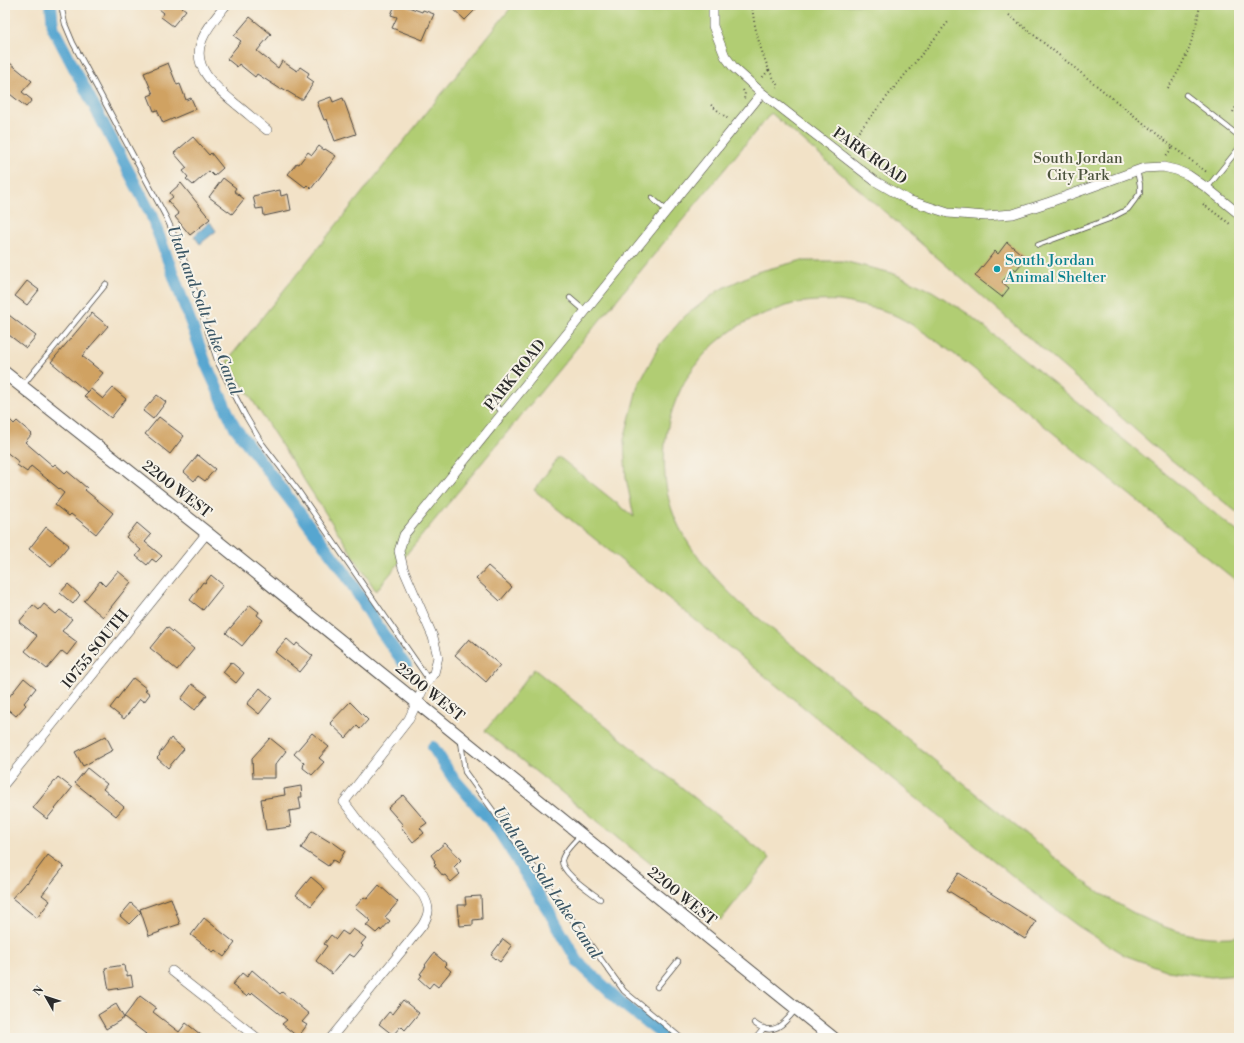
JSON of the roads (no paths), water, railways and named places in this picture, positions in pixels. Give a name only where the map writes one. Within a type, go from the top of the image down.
[{"type":"street","points":[[226,5],[210,24],[201,42],[199,59],[212,84],[267,130]]},
{"type":"street","name":"PARK ROAD","points":[[713,5],[713,26],[725,56],[734,68],[762,93],[875,181],[908,200],[948,213],[986,216],[1013,214],[1137,170],[1144,168],[1163,168],[1176,170],[1188,175],[1208,188],[1239,214]]},
{"type":"street","name":"PARK ROAD","points":[[331,1038],[422,926],[427,916],[429,906],[423,895],[359,822],[344,802],[409,719],[424,687],[434,674],[438,657],[432,637],[403,568],[399,550],[404,535],[762,93]]},
{"type":"street","name":"2200 WEST","points":[[5,373],[207,533],[833,1038]]},
{"type":"street","name":"10755 SOUTH","points":[[5,783],[207,533]]},
{"type":"street","points":[[172,971],[257,1038]]},
{"type":"lane","points":[[61,5],[65,24],[74,43],[179,246],[218,363],[231,390],[261,442],[301,496],[429,680]]},
{"type":"lane","points":[[1186,95],[1239,136]]},
{"type":"lane","points":[[1208,188],[1239,148]]},
{"type":"lane","points":[[1038,245],[1109,220],[1128,209],[1140,193],[1137,170]]},
{"type":"lane","points":[[652,198],[667,211]]},
{"type":"lane","points":[[22,386],[106,284]]},
{"type":"lane","points":[[570,298],[585,311]]},
{"type":"lane","points":[[488,399],[503,412]]},
{"type":"lane","points":[[460,737],[465,772],[624,991],[681,1038]]},
{"type":"lane","points":[[581,835],[565,853],[562,859],[563,867],[568,873],[600,899]]},
{"type":"lane","points":[[657,987],[678,961]]},
{"type":"lane","points":[[754,1022],[759,1027],[770,1030],[783,1024],[796,1008]]},
{"type":"lane","points":[[756,1038],[764,1028]]},
{"type":"water","points":[[210,222],[216,231],[200,244],[194,236]]},
{"type":"waterway","name":"Utah and Salt Lake Canal","points":[[51,5],[53,28],[151,214],[206,364],[234,426],[343,570],[381,631],[406,666]]},
{"type":"waterway","name":"Utah and Salt Lake Canal","points":[[433,747],[453,778],[497,828],[548,910],[578,962],[624,1005],[667,1038]]},
{"type":"place","name":"South Jordan Animal Shelter","points":[[997,269]]},
{"type":"park label","name":"South Jordan City Park","points":[[1078,166]]}]
